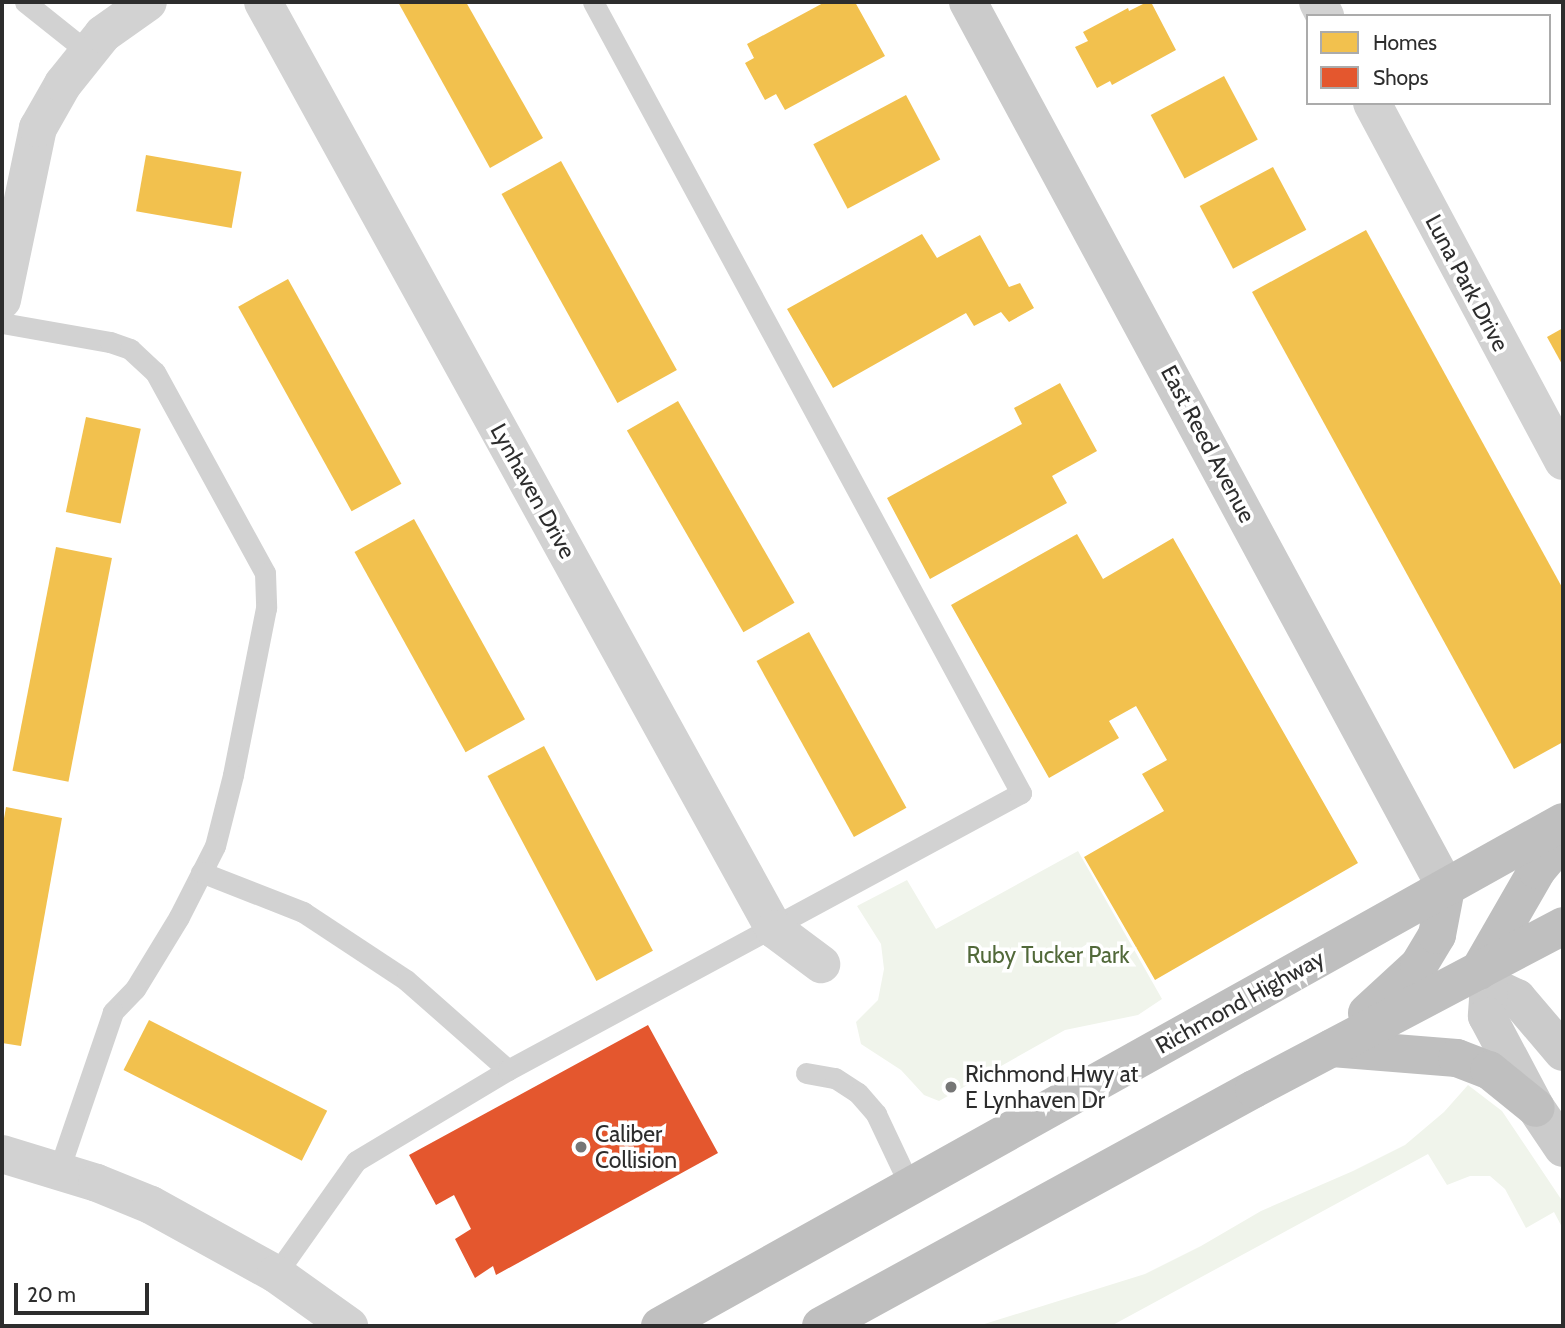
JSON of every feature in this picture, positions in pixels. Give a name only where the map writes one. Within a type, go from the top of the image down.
[{"type":"highway","name":"Richmond Highway","points":[[660,1326],[1563,822]]},
{"type":"highway","points":[[1484,978],[1509,915],[1537,870],[1563,839]]},
{"type":"highway","points":[[1330,1048],[1419,965],[1437,934],[1446,888],[1509,915],[1563,923]]},
{"type":"highway","points":[[1400,915],[1437,934],[1484,978]]},
{"type":"highway","points":[[821,1326],[1330,1048],[1484,978],[1563,923]]},
{"type":"highway","points":[[1330,1048],[1457,1058],[1489,1070],[1536,1108]]},
{"type":"street","points":[[2,300],[38,128],[64,84],[103,34],[148,2]]},
{"type":"street","name":"Lynhaven Drive","points":[[263,2],[774,929],[821,964]]},
{"type":"street","name":"East Reed Avenue","points":[[968,2],[1446,888]]},
{"type":"street","name":"Luna Park Drive","points":[[1373,105],[1563,461]]},
{"type":"street","points":[[1484,978],[1517,998],[1563,1052]]},
{"type":"street","points":[[1484,978],[1487,1016],[1536,1108],[1563,1148]]},
{"type":"street","points":[[2,1154],[59,1170],[151,1205],[276,1274],[349,1326]]},
{"type":"lane","points":[[26,2],[89,52]]},
{"type":"lane","points":[[276,1274],[356,1161],[508,1070],[774,929],[1021,793],[593,2]]},
{"type":"lane","points":[[2,323],[110,342],[130,349],[156,372],[265,573],[266,608],[233,775],[215,846],[179,917],[135,989],[113,1012],[59,1170]]},
{"type":"lane","points":[[201,872],[303,912],[406,980],[508,1070]]},
{"type":"lane","points":[[806,1073],[835,1078],[858,1093],[876,1114],[911,1188]]},
{"type":"green space","name":"Ruby Tucker Park","points":[[1078,851],[1162,999],[1138,1015],[1065,1030],[939,1101],[924,1095],[901,1070],[861,1044],[856,1022],[878,1000],[884,969],[881,944],[857,906],[907,880],[936,929]]},
{"type":"green space","points":[[1468,1085],[1502,1111],[1563,1202],[1563,1229],[1554,1212],[1526,1228],[1505,1189],[1490,1176],[1470,1176],[1447,1185],[1428,1154],[1111,1326],[978,1326],[1145,1274],[1201,1246],[1261,1211],[1405,1145],[1444,1112]]},
{"type":"building: Homes","points":[[398,2],[466,2],[543,138],[490,168]]},
{"type":"building: Homes","points":[[825,2],[855,2],[885,56],[785,110],[776,94],[765,100],[745,63],[754,58],[747,44]]},
{"type":"building: Homes","points":[[1151,2],[1176,50],[1112,85],[1110,81],[1097,88],[1075,47],[1088,41],[1083,32],[1128,8],[1129,11]]},
{"type":"building: Homes","points":[[1224,76],[1258,140],[1185,179],[1151,115]]},
{"type":"building: Homes","points":[[906,95],[940,159],[848,209],[813,144]]},
{"type":"building: Homes","points":[[146,155],[242,172],[232,228],[136,211]]},
{"type":"building: Homes","points":[[561,161],[677,370],[617,403],[502,194]]},
{"type":"building: Homes","points":[[1273,167],[1306,230],[1233,269],[1200,206]]},
{"type":"building: Homes","points":[[1366,230],[1563,589],[1563,742],[1514,769],[1252,292]]},
{"type":"building: Homes","points":[[922,234],[937,258],[980,235],[1009,287],[1020,283],[1034,308],[1009,322],[1001,312],[974,326],[966,313],[833,388],[787,309]]},
{"type":"building: Homes","points":[[288,279],[401,484],[352,511],[238,307]]},
{"type":"building: Homes","points":[[1563,328],[1563,366],[1547,337]]},
{"type":"building: Homes","points":[[1060,383],[1097,451],[1052,476],[1067,503],[930,579],[887,498],[1022,424],[1014,408]]},
{"type":"building: Homes","points":[[678,401],[794,603],[743,632],[627,431]]},
{"type":"building: Homes","points":[[86,417],[141,429],[121,524],[66,512]]},
{"type":"building: Homes","points":[[414,519],[525,719],[466,752],[355,552]]},
{"type":"building: Homes","points":[[1077,534],[1103,579],[1173,538],[1358,863],[1155,980],[1084,857],[1164,811],[1142,774],[1167,760],[1136,706],[1109,721],[1119,738],[1049,778],[951,605]]},
{"type":"building: Homes","points":[[56,547],[112,558],[68,782],[12,771]]},
{"type":"building: Homes","points":[[809,632],[906,808],[854,837],[757,661]]},
{"type":"building: Homes","points":[[544,746],[653,951],[596,981],[487,776]]},
{"type":"building: Homes","points":[[6,807],[62,818],[21,1046],[2,1043],[2,830]]},
{"type":"building: Homes","points":[[149,1020],[327,1111],[302,1161],[124,1070]]},
{"type":"building: Shops","points":[[648,1025],[718,1153],[496,1275],[493,1266],[475,1278],[455,1239],[471,1229],[454,1195],[436,1205],[409,1155]]},
{"type":"place","name":"Richmond Hwy at E Lynhaven Dr","points":[[951,1087]]},
{"type":"place","name":"Caliber Collision","points":[[581,1147]]}]
